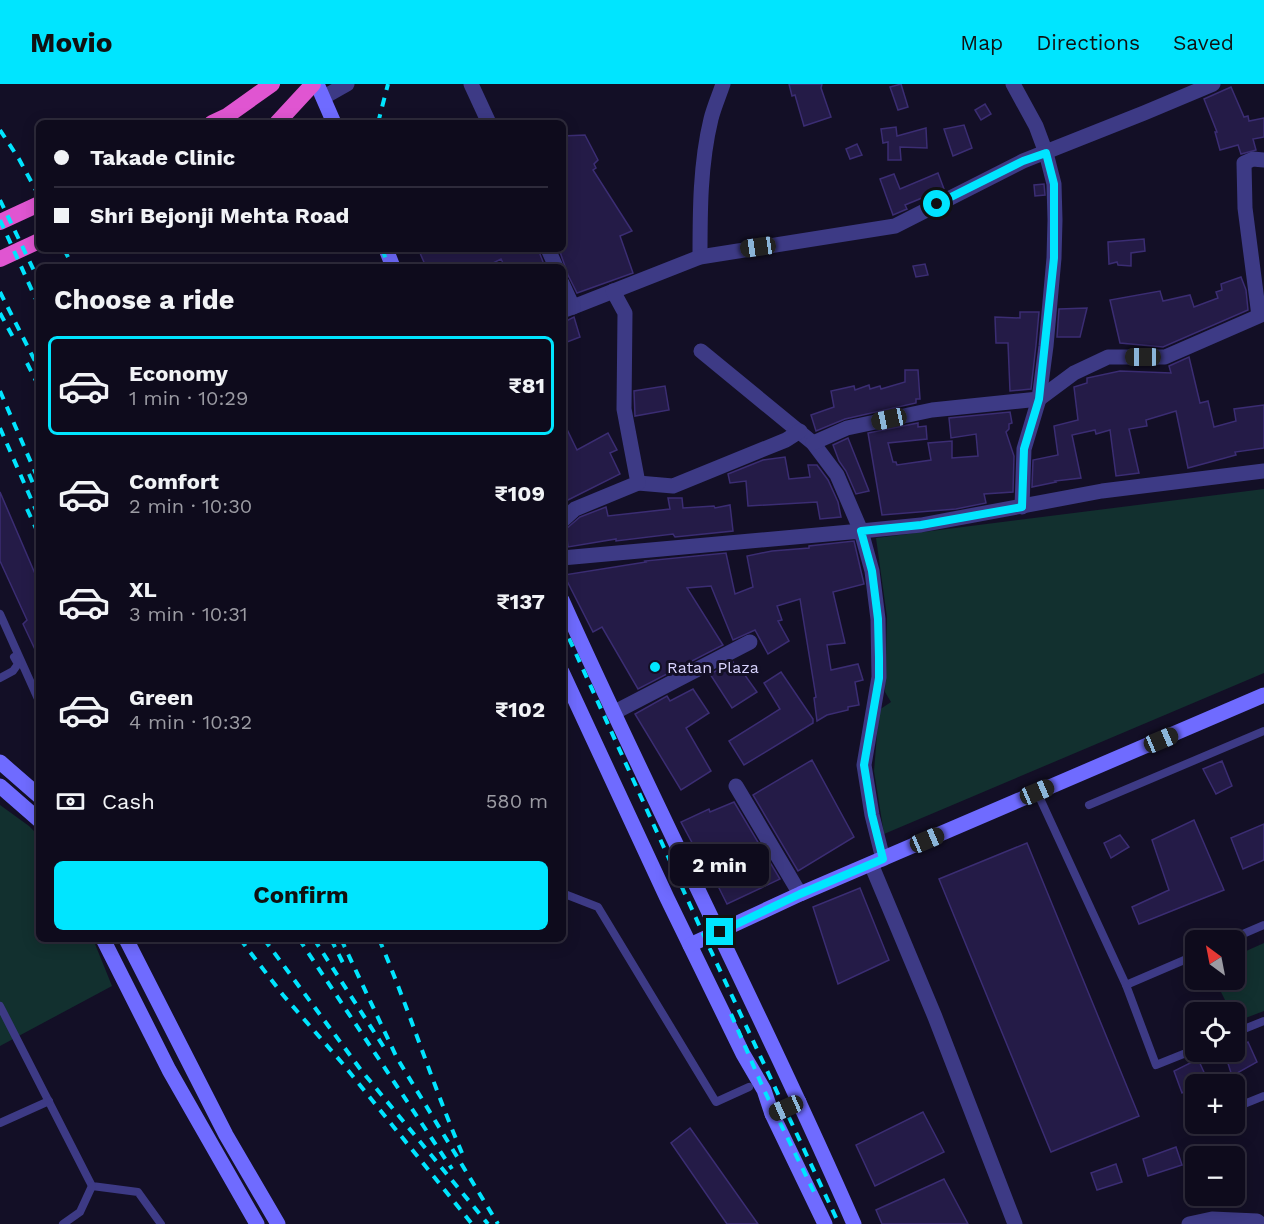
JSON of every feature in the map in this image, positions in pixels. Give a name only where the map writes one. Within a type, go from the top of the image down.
[{"type":"highway","points":[[219,120],[272,84]]},
{"type":"highway","points":[[281,120],[318,88]]},
{"type":"highway","points":[[0,222],[36,205]]},
{"type":"highway","points":[[0,259],[36,242]]},
{"type":"main road","points":[[318,88],[333,120]]},
{"type":"main road","points":[[566,609],[613,713],[720,932],[854,1224]]},
{"type":"main road","points":[[567,693],[743,1054],[764,1089],[772,1113],[825,1224]]},
{"type":"main road","points":[[690,945],[800,894],[1264,695]]},
{"type":"main road","points":[[0,762],[36,793]]},
{"type":"main road","points":[[0,786],[36,817]]},
{"type":"main road","points":[[105,942],[175,1080],[257,1224]]},
{"type":"main road","points":[[128,942],[226,1135],[278,1224]]},
{"type":"main road","points":[[772,1113],[799,1102]]},
{"type":"street","points":[[318,88],[346,84]]},
{"type":"street","points":[[471,84],[488,120]]},
{"type":"street","points":[[700,257],[703,170],[711,119],[723,84]]},
{"type":"street","points":[[1013,84],[1036,126],[1054,184],[1054,258],[1039,399],[1024,449],[1022,507]]},
{"type":"street","points":[[568,309],[700,257],[895,226],[1023,161],[1213,84]]},
{"type":"street","points":[[813,443],[846,428],[932,410],[1039,399],[1074,373],[1108,357],[1165,357],[1259,316],[1245,208],[1244,163],[1253,159],[1264,160]]},
{"type":"street","points":[[613,291],[625,313],[624,409],[638,483]]},
{"type":"street","points":[[701,351],[813,443],[837,475],[861,531],[872,571],[878,619],[879,678],[864,765],[877,861],[1014,1224]]},
{"type":"street","points":[[566,517],[575,509],[638,483],[673,486],[786,441],[800,431]]},
{"type":"street","points":[[566,558],[921,525],[1102,491],[1264,471]]},
{"type":"street","points":[[613,713],[750,642]]},
{"type":"street","points":[[736,786],[800,894]]},
{"type":"street","points":[[1189,1224],[1212,1219],[1257,1221],[1261,1224]]},
{"type":"lane","points":[[0,614],[36,694]]},
{"type":"lane","points":[[0,678],[13,671],[18,664],[5,638],[10,636]]},
{"type":"lane","points":[[1089,805],[1264,731]]},
{"type":"lane","points":[[1037,792],[1126,985],[1156,1065],[1185,1053]]},
{"type":"lane","points":[[566,894],[598,907],[716,1102],[749,1087]]},
{"type":"lane","points":[[1245,933],[1264,925]]},
{"type":"lane","points":[[1126,985],[1185,960]]},
{"type":"lane","points":[[0,1006],[92,1186]]},
{"type":"lane","points":[[1245,1029],[1264,1021]]},
{"type":"lane","points":[[1245,1104],[1264,1096]]},
{"type":"lane","points":[[0,1123],[49,1101]]},
{"type":"lane","points":[[63,1224],[80,1212],[92,1186]]},
{"type":"lane","points":[[92,1186],[138,1192],[161,1224]]},
{"type":"green space","points":[[1264,489],[1264,673],[884,834],[874,771],[879,710],[891,702],[885,692],[887,617],[876,538]]},
{"type":"green space","points":[[0,805],[36,833],[36,942],[94,942],[112,986],[0,1046]]},
{"type":"green space","points":[[1264,943],[1264,1011],[1245,1018],[1245,1002],[1226,1002],[1220,990],[1245,990],[1245,952]]},
{"type":"building","points":[[789,84],[822,84],[821,88],[831,117],[804,126],[795,95],[792,96]]},
{"type":"building","points":[[901,84],[908,107],[898,110],[890,87]]},
{"type":"building","points":[[1231,87],[1244,117],[1248,116],[1249,121],[1264,118],[1264,137],[1253,139],[1256,150],[1241,154],[1238,145],[1220,150],[1215,132],[1217,132],[1204,99]]},
{"type":"building","points":[[985,104],[991,114],[981,120],[975,110]]},
{"type":"building","points":[[964,125],[972,148],[953,156],[944,129]]},
{"type":"building","points":[[896,127],[897,136],[926,128],[927,148],[900,147],[901,160],[888,160],[888,142],[883,143],[881,129]]},
{"type":"building","points":[[585,135],[598,160],[593,170],[632,231],[620,236],[633,273],[577,293],[560,252],[566,252],[566,136]]},
{"type":"building","points":[[857,144],[862,155],[850,159],[846,149]]},
{"type":"building","points":[[938,173],[944,189],[905,205],[907,209],[893,215],[880,179],[894,174],[900,189]]},
{"type":"building","points":[[1044,184],[1045,195],[1035,196],[1034,185]]},
{"type":"building","points":[[1144,239],[1145,251],[1131,253],[1131,266],[1118,265],[1117,262],[1109,264],[1108,242]]},
{"type":"building","points":[[539,252],[544,264],[504,264],[501,259],[491,264],[425,264],[420,253]]},
{"type":"building","points":[[925,264],[928,275],[916,277],[913,266]]},
{"type":"building","points":[[1241,277],[1246,290],[1248,310],[1163,347],[1120,343],[1110,300],[1160,291],[1163,301],[1190,295],[1194,307],[1218,298],[1216,292],[1222,290],[1221,284]]},
{"type":"building","points":[[1087,308],[1080,337],[1057,337],[1059,309]]},
{"type":"building","points":[[1020,312],[1039,312],[1031,389],[1010,391],[1008,343],[996,343],[995,317],[1020,318]]},
{"type":"building","points":[[574,317],[580,337],[566,342],[566,321]]},
{"type":"building","points":[[1189,357],[1200,403],[1208,401],[1214,427],[1236,421],[1234,409],[1264,405],[1264,448],[1235,452],[1236,455],[1188,468],[1176,411],[1146,420],[1147,426],[1129,429],[1139,473],[1116,476],[1110,430],[1096,434],[1095,430],[1072,435],[1081,478],[1032,487],[1033,460],[1058,455],[1054,426],[1078,420],[1074,387],[1087,383],[1087,378],[1120,371],[1171,373],[1169,366]]},
{"type":"building","points":[[905,370],[918,370],[920,399],[916,399],[916,403],[845,419],[816,431],[811,415],[834,407],[831,391],[854,386],[855,390],[869,385],[870,389],[880,386],[881,389],[905,382]]},
{"type":"building","points":[[665,386],[669,410],[635,416],[634,391]]},
{"type":"building","points":[[1010,412],[1012,423],[1009,424],[1006,432],[1014,456],[1013,492],[984,494],[986,503],[956,509],[882,515],[868,433],[918,423],[918,427],[926,426],[927,439],[888,443],[893,462],[897,465],[931,460],[928,443],[952,441],[952,458],[978,456],[976,434],[951,438],[949,418]]},
{"type":"building","points":[[566,427],[577,450],[608,433],[617,450],[610,453],[620,474],[566,501]]},
{"type":"building","points":[[848,438],[869,491],[856,494],[839,461],[833,445]]},
{"type":"building","points":[[785,457],[789,479],[810,477],[808,465],[817,465],[828,480],[838,502],[841,517],[820,519],[817,502],[748,506],[746,481],[730,483],[728,474],[763,460]]},
{"type":"building","points":[[0,492],[36,576],[36,652],[23,624],[27,620],[0,561]]},
{"type":"building","points":[[668,498],[682,498],[683,508],[714,506],[715,508],[730,505],[733,531],[675,537],[673,534],[616,541],[616,539],[568,547],[566,529],[580,517],[606,507],[608,516],[670,509]]},
{"type":"building","points":[[854,541],[864,584],[833,592],[845,643],[827,645],[831,670],[858,664],[863,680],[855,682],[859,705],[827,715],[817,721],[814,698],[816,697],[800,599],[777,606],[782,620],[778,621],[789,641],[768,654],[755,630],[733,640],[711,586],[687,588],[723,645],[638,689],[602,627],[593,632],[566,579],[566,575],[645,561],[726,553],[735,594],[753,587],[747,556],[809,548],[809,546]]},
{"type":"building","points":[[733,662],[737,664],[757,692],[732,708],[710,674]]},
{"type":"building","points":[[781,672],[813,719],[813,723],[744,765],[729,741],[780,709],[764,683]]},
{"type":"building","points":[[693,689],[709,713],[686,728],[711,771],[681,790],[635,714],[667,696],[670,701]]},
{"type":"building","points":[[812,760],[854,837],[798,871],[753,795]]},
{"type":"building","points":[[1222,761],[1232,786],[1216,794],[1203,769]]},
{"type":"building","points":[[734,802],[780,879],[727,904],[706,862],[703,863],[681,822],[709,809],[710,812]]},
{"type":"building","points":[[1194,820],[1224,890],[1139,924],[1132,907],[1169,890],[1152,840]]},
{"type":"building","points":[[1264,824],[1264,860],[1243,869],[1231,838]]},
{"type":"building","points":[[1120,835],[1129,847],[1111,858],[1104,843]]},
{"type":"building","points":[[1027,843],[1139,1116],[1051,1152],[939,879]]},
{"type":"building","points":[[860,888],[889,960],[838,984],[813,907]]},
{"type":"building","points":[[1248,1042],[1257,1062],[1231,1074],[1228,1062],[1245,1062],[1245,1044]]},
{"type":"building","points":[[1192,1062],[1199,1062],[1205,1074],[1185,1074],[1185,1091],[1182,1093],[1174,1071]]},
{"type":"building","points":[[923,1112],[944,1152],[875,1186],[856,1145]]},
{"type":"building","points":[[690,1128],[758,1224],[727,1224],[671,1143]]},
{"type":"building","points":[[1176,1147],[1182,1165],[1148,1176],[1143,1159]]},
{"type":"building","points":[[1116,1164],[1122,1182],[1097,1190],[1091,1173]]},
{"type":"building","points":[[944,1179],[968,1224],[882,1224],[876,1210]]},
{"type":"railway","points":[[379,120],[388,84]]},
{"type":"railway","points":[[0,130],[36,190]]},
{"type":"railway","points":[[0,200],[36,275]]},
{"type":"railway","points":[[0,220],[36,299]]},
{"type":"railway","points":[[66,252],[72,264]]},
{"type":"railway","points":[[383,252],[388,264]]},
{"type":"railway","points":[[0,292],[36,363]]},
{"type":"railway","points":[[0,313],[14,339]]},
{"type":"railway","points":[[27,363],[36,381]]},
{"type":"railway","points":[[0,391],[36,474]]},
{"type":"railway","points":[[0,428],[36,510]]},
{"type":"railway","points":[[29,474],[36,491]]},
{"type":"railway","points":[[27,509],[36,528]]},
{"type":"railway","points":[[566,632],[710,949],[839,1224]]},
{"type":"railway","points":[[242,942],[283,995],[343,1064],[472,1224]]},
{"type":"railway","points":[[266,942],[361,1070],[488,1224]]},
{"type":"railway","points":[[301,942],[452,1169]]},
{"type":"railway","points":[[316,942],[387,1052]]},
{"type":"railway","points":[[332,942],[343,963]]},
{"type":"railway","points":[[342,942],[397,1058],[498,1224]]},
{"type":"railway","points":[[380,942],[462,1153]]},
{"type":"railway","points":[[731,1014],[764,1090],[816,1196]]},
{"type":"place","name":"Ratan Plaza","points":[[655,667]]},
{"type":"route","points":[[720,932],[800,894],[883,859],[872,815],[864,765],[879,678],[879,658],[878,619],[872,571],[861,531],[921,525],[1022,507],[1024,449],[1039,399],[1054,258],[1054,184],[1046,153],[1023,161],[937,204]]}]
